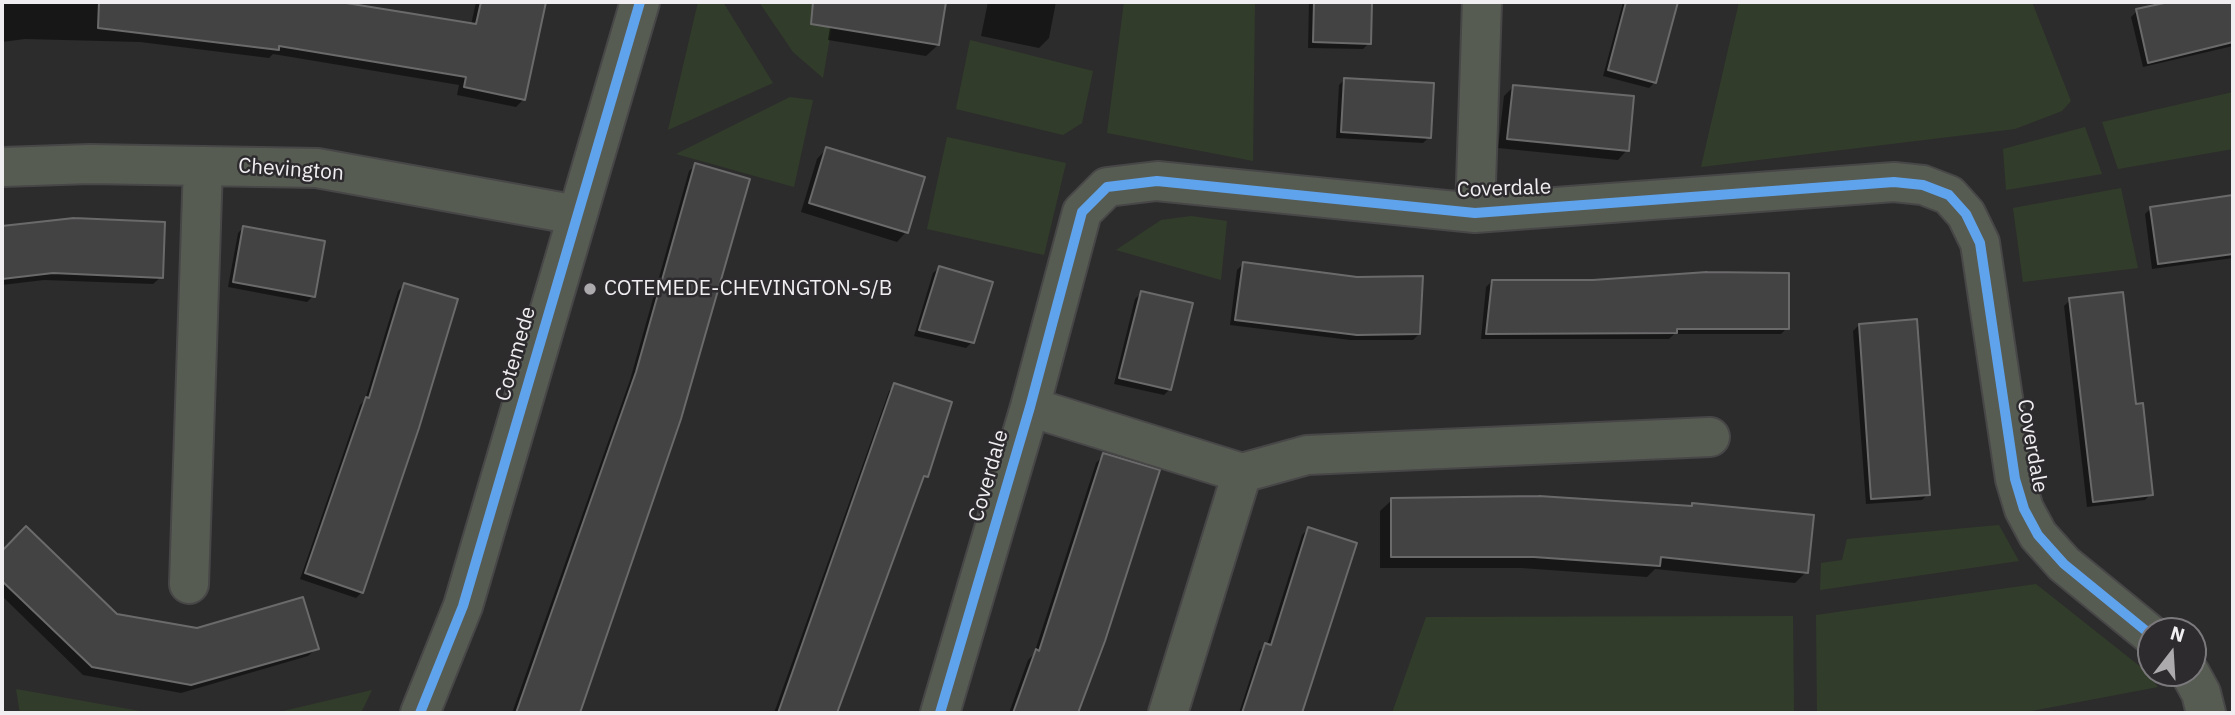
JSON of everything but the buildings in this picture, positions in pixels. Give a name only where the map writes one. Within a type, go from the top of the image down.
[{"type":"street","name":"Cotemede","points":[[420,713],[463,606],[640,2]]},
{"type":"street","points":[[1475,212],[1482,2]]},
{"type":"street","name":"Chevington","points":[[2,167],[90,164],[317,168],[577,215]]},
{"type":"street","points":[[189,584],[203,166]]},
{"type":"street","name":"Coverdale","points":[[940,713],[1030,407],[1082,212],[1107,187],[1157,181],[1475,212],[1894,182],[1923,185],[1949,195],[1966,214],[1980,243],[2015,479],[2024,509],[2038,535],[2064,564],[2137,624]]},
{"type":"street","points":[[1030,407],[1242,473],[1307,455],[1710,437]]},
{"type":"street","points":[[1168,713],[1242,473]]},
{"type":"green space","points":[[698,2],[723,2],[773,83],[668,130]]},
{"type":"green space","points":[[759,2],[836,2],[823,78],[793,52]]},
{"type":"green space","points":[[1124,2],[1255,2],[1253,161],[1107,133]]},
{"type":"green space","points":[[1739,2],[2032,2],[2071,101],[2062,111],[2015,129],[1701,167]]},
{"type":"green space","points":[[970,40],[1093,71],[1082,123],[1063,135],[956,109]]},
{"type":"green space","points":[[2233,92],[2233,149],[2118,169],[2102,122]]},
{"type":"green space","points":[[790,97],[813,100],[794,187],[676,154]]},
{"type":"green space","points":[[2085,127],[2102,174],[2006,190],[2003,149]]},
{"type":"green space","points":[[947,137],[1066,163],[1044,255],[927,229]]},
{"type":"green space","points":[[2121,188],[2138,268],[2023,282],[2013,208]]},
{"type":"green space","points":[[1191,216],[1227,221],[1221,280],[1116,250],[1161,220]]},
{"type":"green space","points":[[1999,525],[2019,561],[1820,590],[1821,563],[1842,560],[1847,539]]},
{"type":"green space","points":[[2036,584],[2137,664],[2137,687],[2158,687],[2021,713],[1817,713],[1816,615]]},
{"type":"green space","points":[[1793,616],[1794,713],[1392,713],[1426,617]]},
{"type":"green space","points":[[16,689],[151,713],[20,713]]},
{"type":"green space","points":[[372,690],[361,713],[275,713]]},
{"type":"cycle path","points":[[420,713],[463,606],[640,2]]},
{"type":"cycle path","points":[[940,713],[1030,407],[1082,212],[1107,187],[1157,181],[1475,213],[1894,182],[1923,185],[1949,195],[1966,214],[1980,243],[2015,479],[2024,509],[2038,535],[2064,564],[2137,624]]},
{"type":"place","name":"COTEMEDE-CHEVINGTON-S/B","points":[[590,289]]}]
